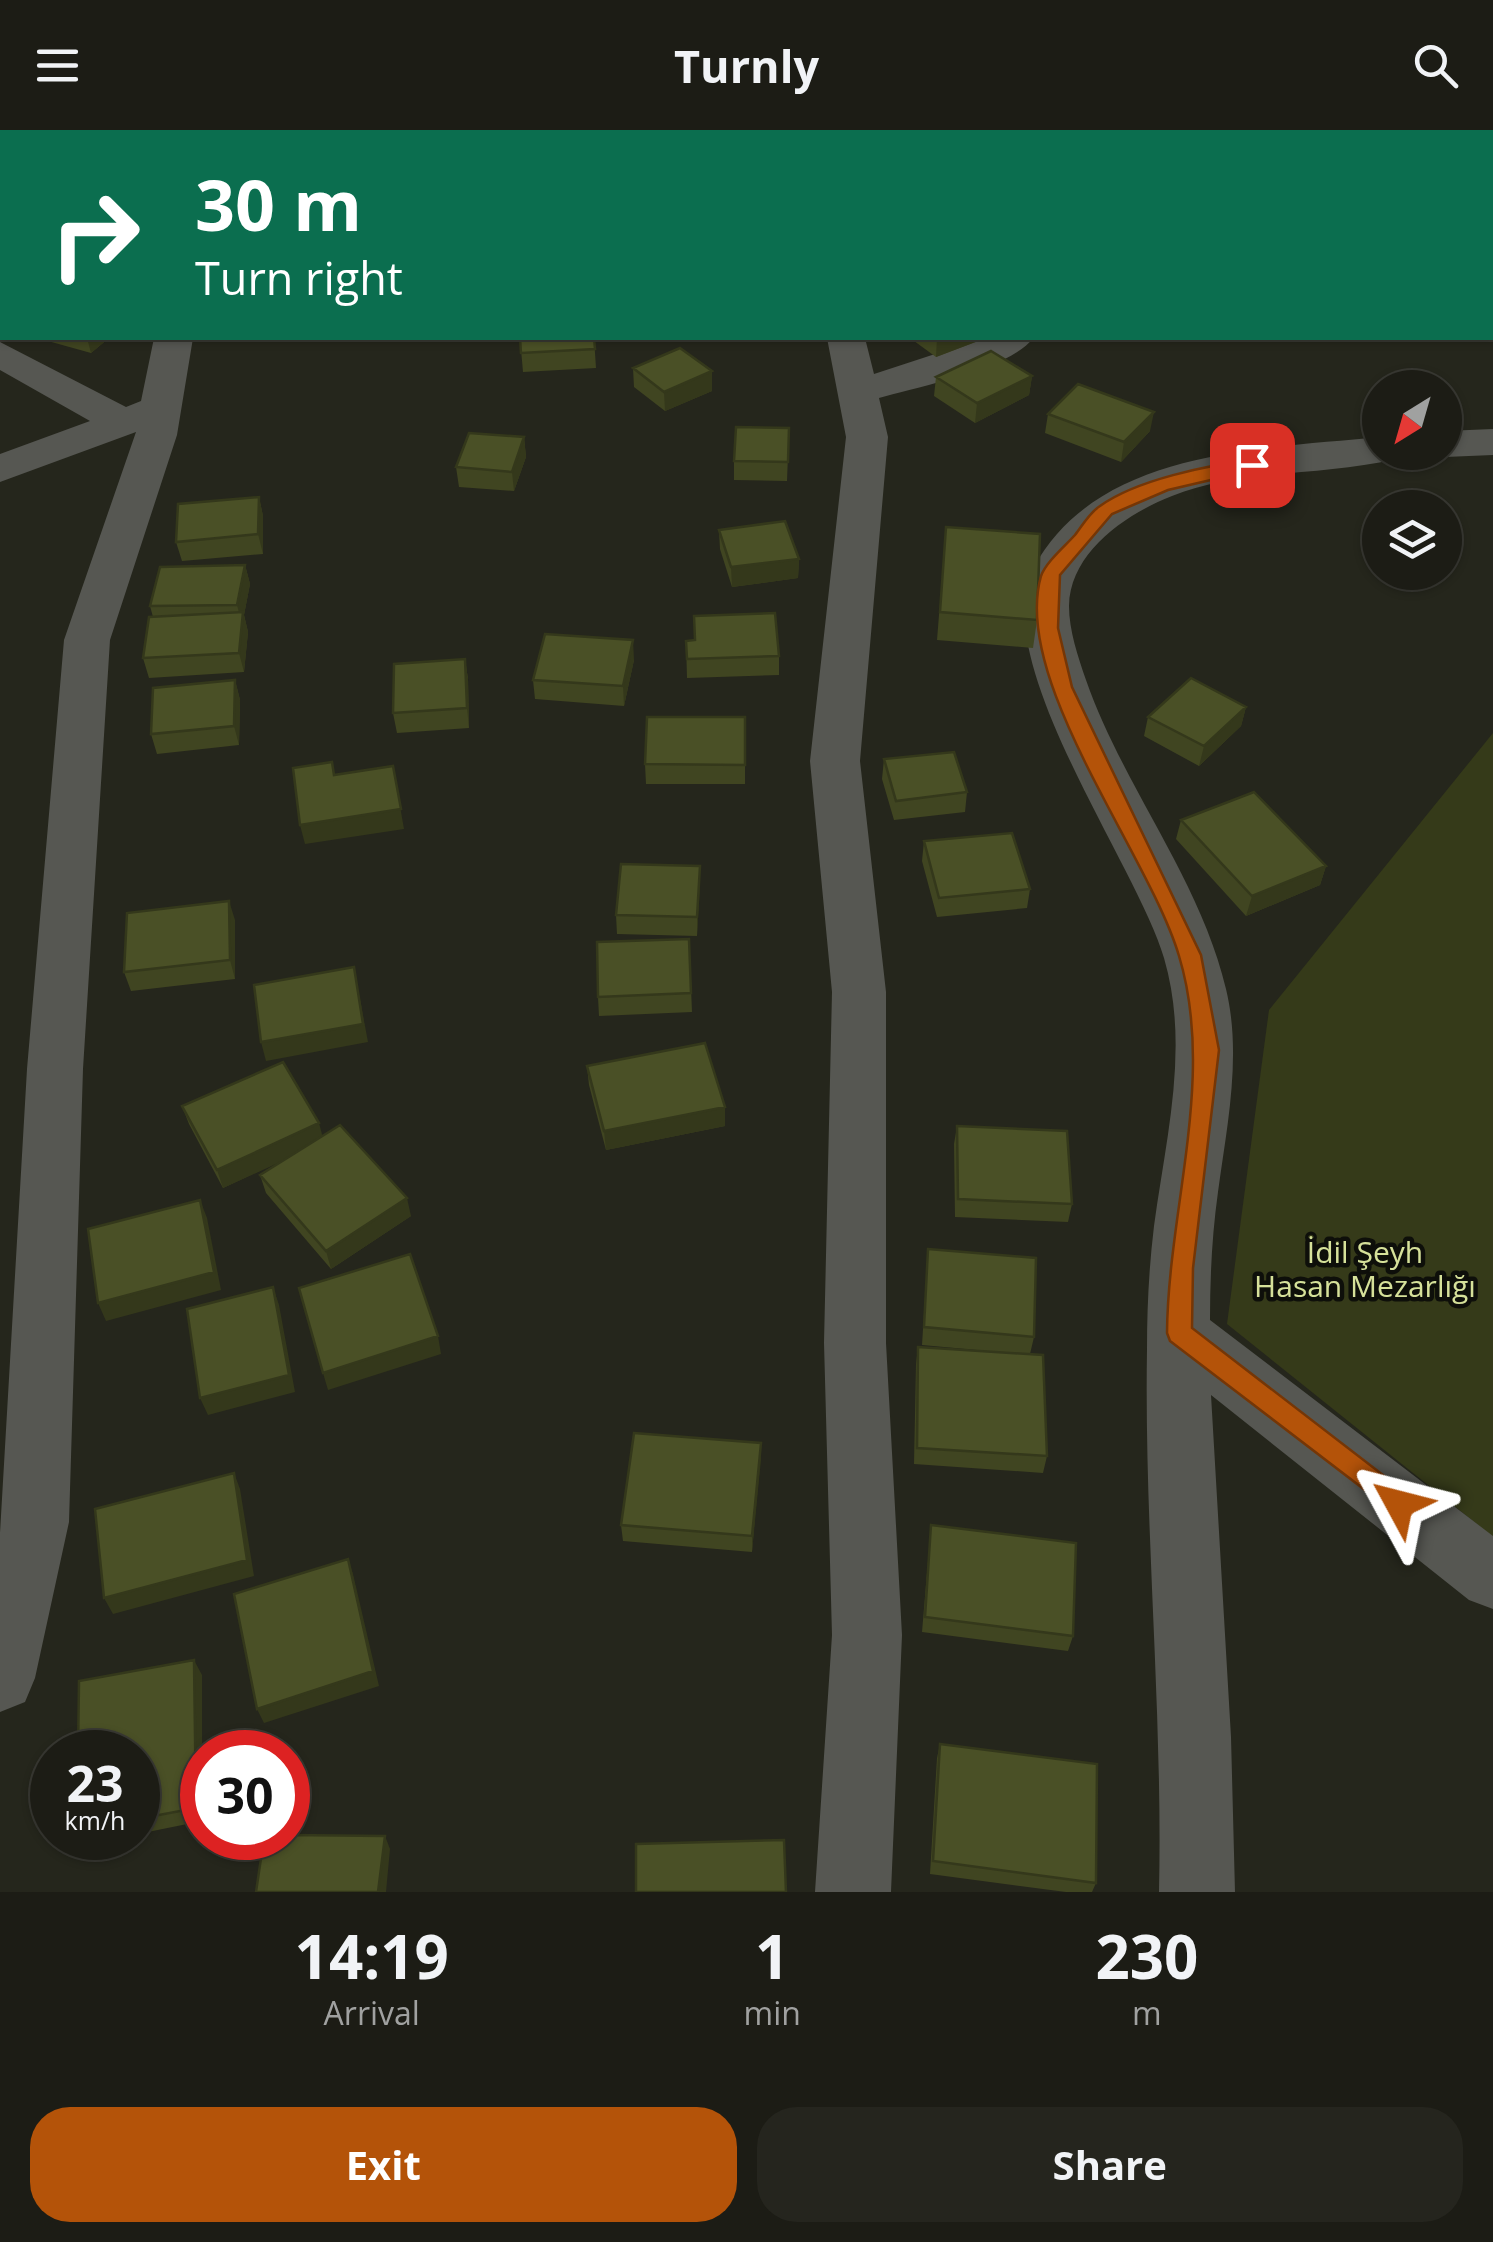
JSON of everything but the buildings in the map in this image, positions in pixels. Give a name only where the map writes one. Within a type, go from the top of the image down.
[{"type":"street","points":[[0,1678],[36,1522],[56,1069],[87,640],[142,415],[173,340]]},
{"type":"street","points":[[846,340],[867,438],[836,761],[859,992],[854,1343],[867,1635],[852,1892]]},
{"type":"street","points":[[857,392],[985,353],[1009,340]]},
{"type":"street","points":[[0,354],[142,415]]},
{"type":"street","points":[[0,469],[142,415]]},
{"type":"street","points":[[1462,443],[1493,442]]},
{"type":"street","points":[[1197,1892],[1200,1801],[1179,1478],[1180,1268],[1208,1050],[1190,955],[1062,687],[1048,628],[1051,574],[1105,510],[1162,486],[1219,469],[1362,452]]},
{"type":"street","points":[[1180,1333],[1493,1577]]},
{"type":"green space","name":"İdil Şeyh Hasan Mezarlığı","points":[[1493,733],[1493,1537],[1227,1324],[1269,1010]]},
{"type":"route","points":[[1252,465],[1219,469],[1162,486],[1105,510],[1051,574],[1048,628],[1062,687],[1190,955],[1208,1050],[1180,1268],[1180,1333],[1399,1504]]}]
